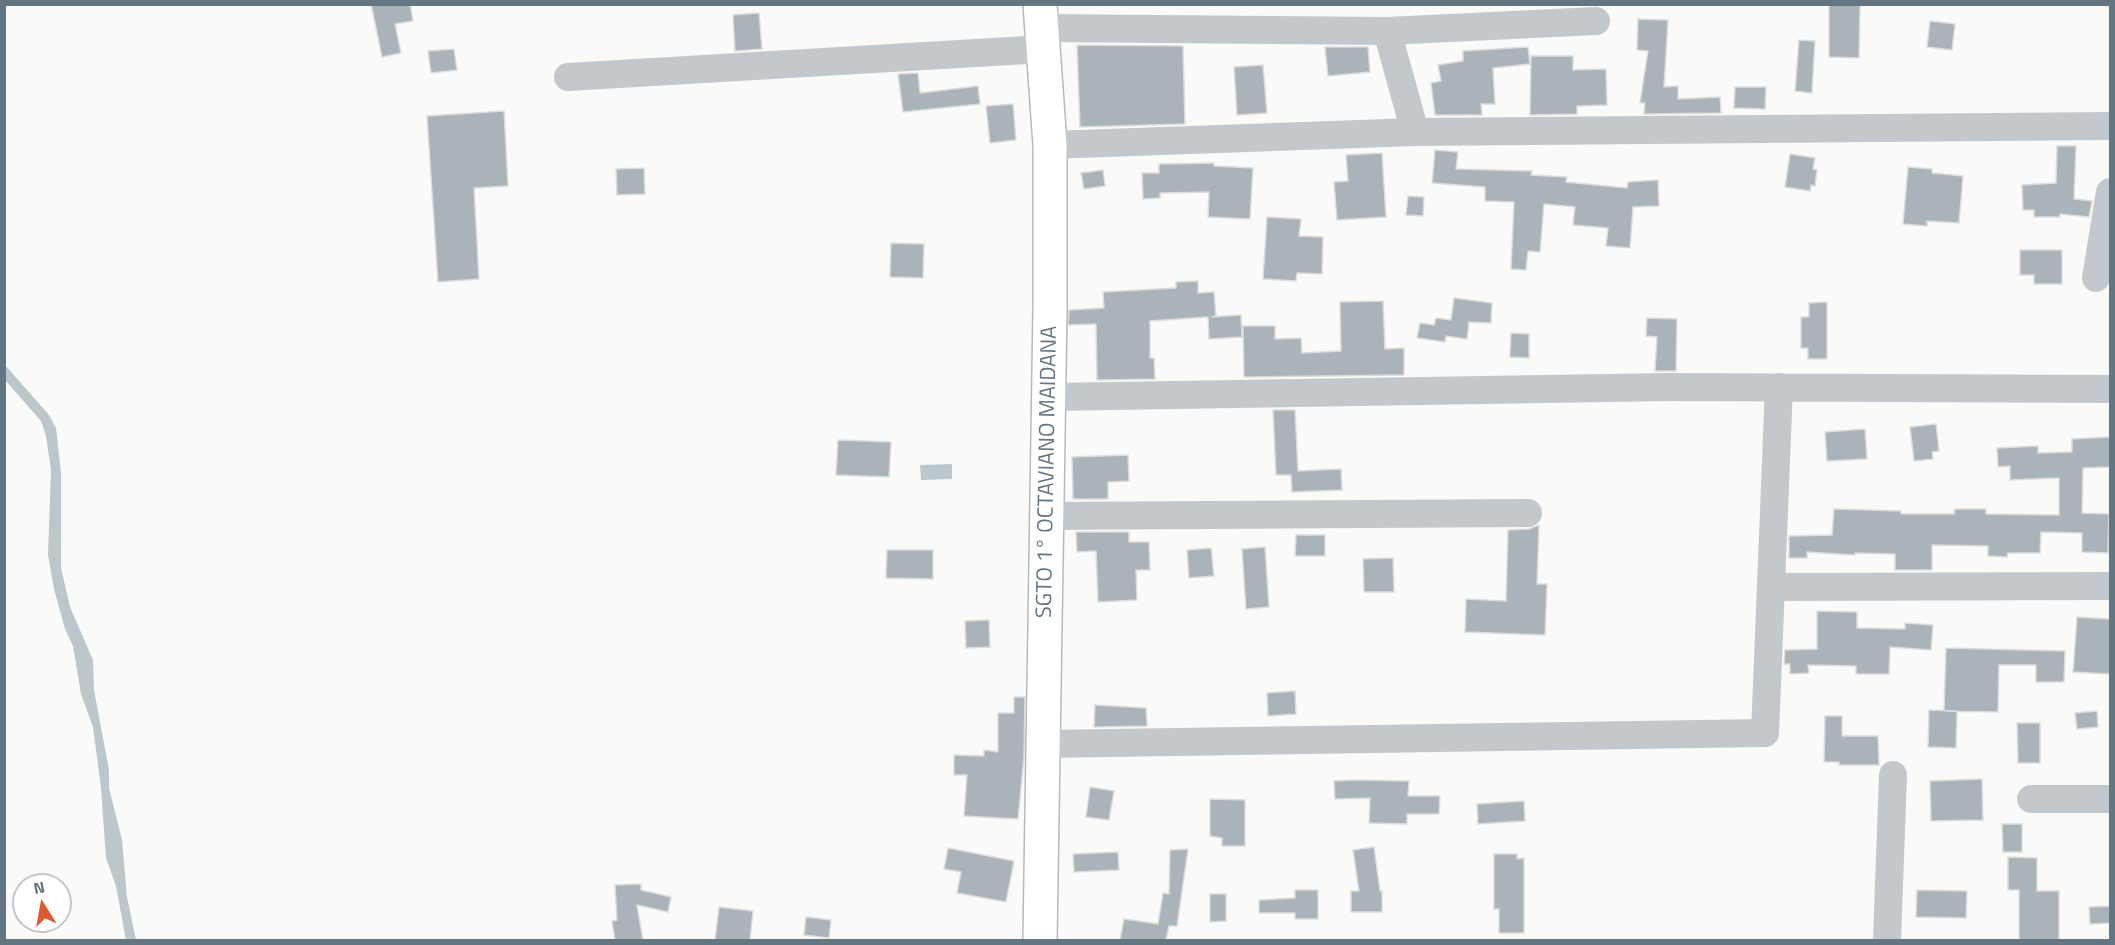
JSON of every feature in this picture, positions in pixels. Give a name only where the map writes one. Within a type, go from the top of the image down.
[{"type":"main road","name":"SGTO 1° OCTAVIANO MAIDANA","points":[[1040,940],[1050,397],[1050,145],[1042,27]]},
{"type":"street","points":[[568,77],[1042,27],[1387,31],[1596,21]]},
{"type":"street","points":[[1387,31],[1415,132]]},
{"type":"street","points":[[1050,145],[1415,132],[2110,126]]},
{"type":"street","points":[[2096,278],[2110,192]]},
{"type":"street","points":[[1050,397],[1779,387],[2110,389]]},
{"type":"street","points":[[1044,744],[1765,733],[1779,387]]},
{"type":"street","points":[[1048,516],[1528,513]]},
{"type":"street","points":[[1771,586],[2110,586]]},
{"type":"street","points":[[1887,940],[1893,775]]},
{"type":"street","points":[[2031,799],[2110,799]]},
{"type":"shaded area","points":[[5,365],[49,415],[56,428],[61,473],[61,568],[70,607],[93,660],[94,690],[109,770],[109,788],[122,840],[127,897],[136,940],[126,940],[116,886],[106,858],[101,788],[93,727],[81,694],[73,646],[65,629],[54,589],[48,555],[51,470],[46,436],[41,421],[5,380]]},
{"type":"shaded area","points":[[952,464],[952,479],[921,480],[920,465]]},
{"type":"building","points":[[371,4],[410,4],[413,21],[395,24],[401,53],[382,57]]},
{"type":"building","points":[[1829,4],[1860,4],[1859,58],[1829,57]]},
{"type":"building","points":[[759,13],[762,49],[735,51],[733,15]]},
{"type":"building","points":[[1638,19],[1668,20],[1664,87],[1678,86],[1678,99],[1720,97],[1721,113],[1644,114],[1645,103],[1640,103],[1648,51],[1637,50]]},
{"type":"building","points":[[1930,21],[1955,24],[1952,50],[1927,47]]},
{"type":"building","points":[[1799,40],[1815,41],[1812,93],[1795,91]]},
{"type":"building","points":[[1077,45],[1183,46],[1185,124],[1080,127]]},
{"type":"building","points":[[1325,47],[1368,47],[1370,72],[1328,76]]},
{"type":"building","points":[[1528,47],[1530,64],[1493,68],[1495,104],[1481,104],[1482,115],[1435,115],[1431,83],[1441,81],[1438,65],[1463,61],[1463,51]]},
{"type":"building","points":[[454,49],[457,70],[431,73],[428,51]]},
{"type":"building","points":[[1531,56],[1573,56],[1573,70],[1606,69],[1607,105],[1577,106],[1577,114],[1530,115]]},
{"type":"building","points":[[1263,65],[1267,113],[1237,115],[1234,67]]},
{"type":"building","points":[[918,73],[920,93],[978,86],[980,104],[903,112],[898,74]]},
{"type":"building","points":[[1735,87],[1766,87],[1765,109],[1734,108]]},
{"type":"building","points":[[1013,104],[1016,140],[990,143],[986,106]]},
{"type":"building","points":[[504,111],[508,186],[474,188],[479,279],[438,282],[427,116]]},
{"type":"building","points":[[2057,146],[2076,146],[2074,199],[2092,201],[2089,217],[2060,214],[2060,217],[2034,217],[2034,210],[2023,210],[2022,185],[2056,183]]},
{"type":"building","points":[[1435,150],[1458,152],[1456,169],[1532,171],[1531,175],[1567,177],[1566,182],[1627,188],[1628,182],[1658,180],[1659,206],[1633,207],[1630,248],[1606,246],[1608,228],[1573,225],[1575,207],[1544,204],[1540,252],[1528,251],[1526,270],[1511,269],[1514,202],[1485,201],[1485,187],[1432,183]]},
{"type":"building","points":[[1382,153],[1386,217],[1337,220],[1334,182],[1348,181],[1346,155]]},
{"type":"building","points":[[1790,154],[1815,158],[1813,169],[1817,170],[1815,186],[1811,185],[1810,191],[1785,187]]},
{"type":"building","points":[[1214,163],[1214,166],[1253,168],[1250,219],[1208,217],[1209,192],[1160,193],[1160,198],[1143,199],[1142,173],[1159,173],[1159,164]]},
{"type":"building","points":[[1908,167],[1932,169],[1932,173],[1963,176],[1959,223],[1927,221],[1927,226],[1903,224]]},
{"type":"building","points":[[644,168],[645,194],[617,195],[616,169]]},
{"type":"building","points":[[1103,170],[1105,186],[1084,189],[1081,173]]},
{"type":"building","points":[[1408,196],[1424,197],[1423,216],[1406,215]]},
{"type":"building","points":[[1267,217],[1301,219],[1299,236],[1323,237],[1322,274],[1297,273],[1296,281],[1263,279]]},
{"type":"building","points":[[891,243],[924,244],[923,278],[890,277]]},
{"type":"building","points":[[2020,250],[2062,250],[2062,284],[2034,284],[2034,275],[2020,275]]},
{"type":"building","points":[[1198,281],[1198,293],[1214,292],[1216,316],[1212,317],[1241,315],[1242,337],[1209,339],[1208,317],[1150,321],[1150,358],[1154,358],[1155,379],[1097,380],[1096,324],[1068,325],[1069,310],[1104,308],[1103,292],[1176,288],[1176,282]]},
{"type":"building","points":[[1454,298],[1492,303],[1491,323],[1469,322],[1467,339],[1446,336],[1445,342],[1417,338],[1420,323],[1434,325],[1436,318],[1451,320]]},
{"type":"building","points":[[1383,301],[1385,349],[1404,348],[1404,375],[1244,377],[1243,326],[1275,326],[1275,339],[1301,338],[1302,353],[1341,351],[1340,302]]},
{"type":"building","points":[[1827,302],[1827,359],[1808,359],[1808,348],[1801,348],[1801,317],[1809,317],[1809,303]]},
{"type":"building","points":[[1647,318],[1677,319],[1676,371],[1655,371],[1657,337],[1646,336]]},
{"type":"building","points":[[1511,333],[1529,334],[1529,358],[1510,357]]},
{"type":"building","points":[[1273,410],[1295,410],[1298,471],[1341,469],[1342,490],[1292,492],[1291,475],[1276,475]]},
{"type":"building","points":[[1936,424],[1939,451],[1932,452],[1933,459],[1914,461],[1910,427]]},
{"type":"building","points":[[1865,429],[1867,459],[1827,461],[1825,432]]},
{"type":"building","points":[[2110,437],[2110,467],[2083,468],[2082,513],[2109,514],[2108,553],[2082,552],[2082,533],[2041,532],[2040,553],[2008,553],[2007,557],[1988,556],[1988,546],[1932,545],[1932,570],[1895,570],[1895,554],[1855,553],[1855,555],[1807,552],[1807,558],[1789,558],[1789,536],[1832,535],[1834,509],[1901,511],[1901,514],[1954,514],[1955,509],[1986,509],[1986,514],[2059,515],[2059,478],[2010,480],[2010,466],[1998,467],[1997,448],[2038,446],[2038,453],[2072,452],[2072,439]]},
{"type":"building","points":[[838,440],[891,442],[889,477],[836,475]]},
{"type":"building","points":[[1128,455],[1129,481],[1108,482],[1108,499],[1073,499],[1072,457]]},
{"type":"building","points":[[1539,525],[1537,584],[1547,584],[1545,635],[1465,632],[1466,599],[1506,601],[1508,530],[1529,529]]},
{"type":"building","points":[[1076,532],[1129,532],[1129,542],[1149,542],[1150,570],[1136,570],[1137,600],[1098,602],[1096,551],[1077,552]]},
{"type":"building","points":[[1296,535],[1325,535],[1325,556],[1295,556]]},
{"type":"building","points":[[1265,547],[1269,607],[1246,609],[1242,549]]},
{"type":"building","points":[[1211,548],[1214,576],[1189,578],[1187,550]]},
{"type":"building","points":[[887,550],[933,550],[933,579],[886,578]]},
{"type":"building","points":[[1393,558],[1394,592],[1364,592],[1363,559]]},
{"type":"building","points":[[1817,611],[1857,612],[1857,628],[1905,629],[1905,623],[1933,625],[1931,650],[1890,647],[1889,674],[1856,674],[1856,666],[1808,665],[1809,673],[1790,674],[1790,664],[1784,664],[1785,650],[1817,649]]},
{"type":"building","points":[[2077,617],[2110,619],[2110,674],[2073,672]]},
{"type":"building","points":[[989,620],[990,647],[966,648],[965,621]]},
{"type":"building","points":[[1946,648],[2065,651],[2064,682],[2036,682],[2036,665],[1999,665],[1998,712],[1944,711]]},
{"type":"building","points":[[1295,691],[1296,714],[1268,716],[1267,693]]},
{"type":"building","points":[[1014,697],[1025,697],[1024,757],[1018,819],[964,816],[967,775],[954,775],[954,755],[984,756],[984,750],[998,752],[998,713],[1014,713]]},
{"type":"building","points":[[1095,705],[1146,708],[1147,726],[1094,727]]},
{"type":"building","points":[[1929,710],[1957,711],[1956,748],[1928,747]]},
{"type":"building","points":[[2097,711],[2098,727],[2077,729],[2075,713]]},
{"type":"building","points":[[1825,716],[1842,716],[1842,736],[1878,736],[1879,765],[1839,765],[1839,762],[1824,762]]},
{"type":"building","points":[[2017,723],[2040,723],[2040,763],[2018,763]]},
{"type":"building","points":[[1982,779],[1983,820],[1931,821],[1930,781]]},
{"type":"building","points":[[1334,781],[1409,781],[1408,796],[1440,796],[1439,814],[1407,814],[1407,824],[1369,823],[1370,798],[1335,799]]},
{"type":"building","points":[[1090,787],[1114,791],[1109,820],[1086,817]]},
{"type":"building","points":[[1210,799],[1245,800],[1245,846],[1222,846],[1222,838],[1210,836]]},
{"type":"building","points":[[1524,801],[1525,821],[1478,824],[1477,804]]},
{"type":"building","points":[[2002,824],[2022,824],[2022,852],[2003,852]]},
{"type":"building","points":[[1374,847],[1380,891],[1382,891],[1382,912],[1351,912],[1351,891],[1359,891],[1353,850]]},
{"type":"building","points":[[948,848],[1014,861],[1006,902],[957,893],[961,872],[944,869]]},
{"type":"building","points":[[1188,849],[1177,926],[1169,926],[1166,940],[1120,940],[1124,919],[1158,924],[1163,893],[1169,894],[1170,850]]},
{"type":"building","points":[[1118,852],[1119,870],[1074,872],[1073,854]]},
{"type":"building","points":[[1494,854],[1517,854],[1517,859],[1524,858],[1524,933],[1499,933],[1499,909],[1494,909]]},
{"type":"building","points":[[2008,857],[2037,858],[2037,891],[2059,891],[2059,940],[2019,940],[2019,890],[2008,890]]},
{"type":"building","points":[[641,884],[641,890],[671,897],[668,912],[637,905],[643,940],[615,940],[612,921],[617,920],[615,885]]},
{"type":"building","points":[[1295,890],[1318,890],[1318,919],[1295,919],[1295,913],[1259,913],[1259,900],[1295,898]]},
{"type":"building","points":[[1917,890],[1967,891],[1966,918],[1916,917]]},
{"type":"building","points":[[1210,894],[1226,894],[1226,921],[1210,922]]},
{"type":"building","points":[[2110,906],[2110,923],[2090,924],[2089,907]]},
{"type":"building","points":[[719,907],[753,911],[750,940],[715,940]]},
{"type":"building","points":[[806,917],[831,920],[829,938],[804,935]]}]
